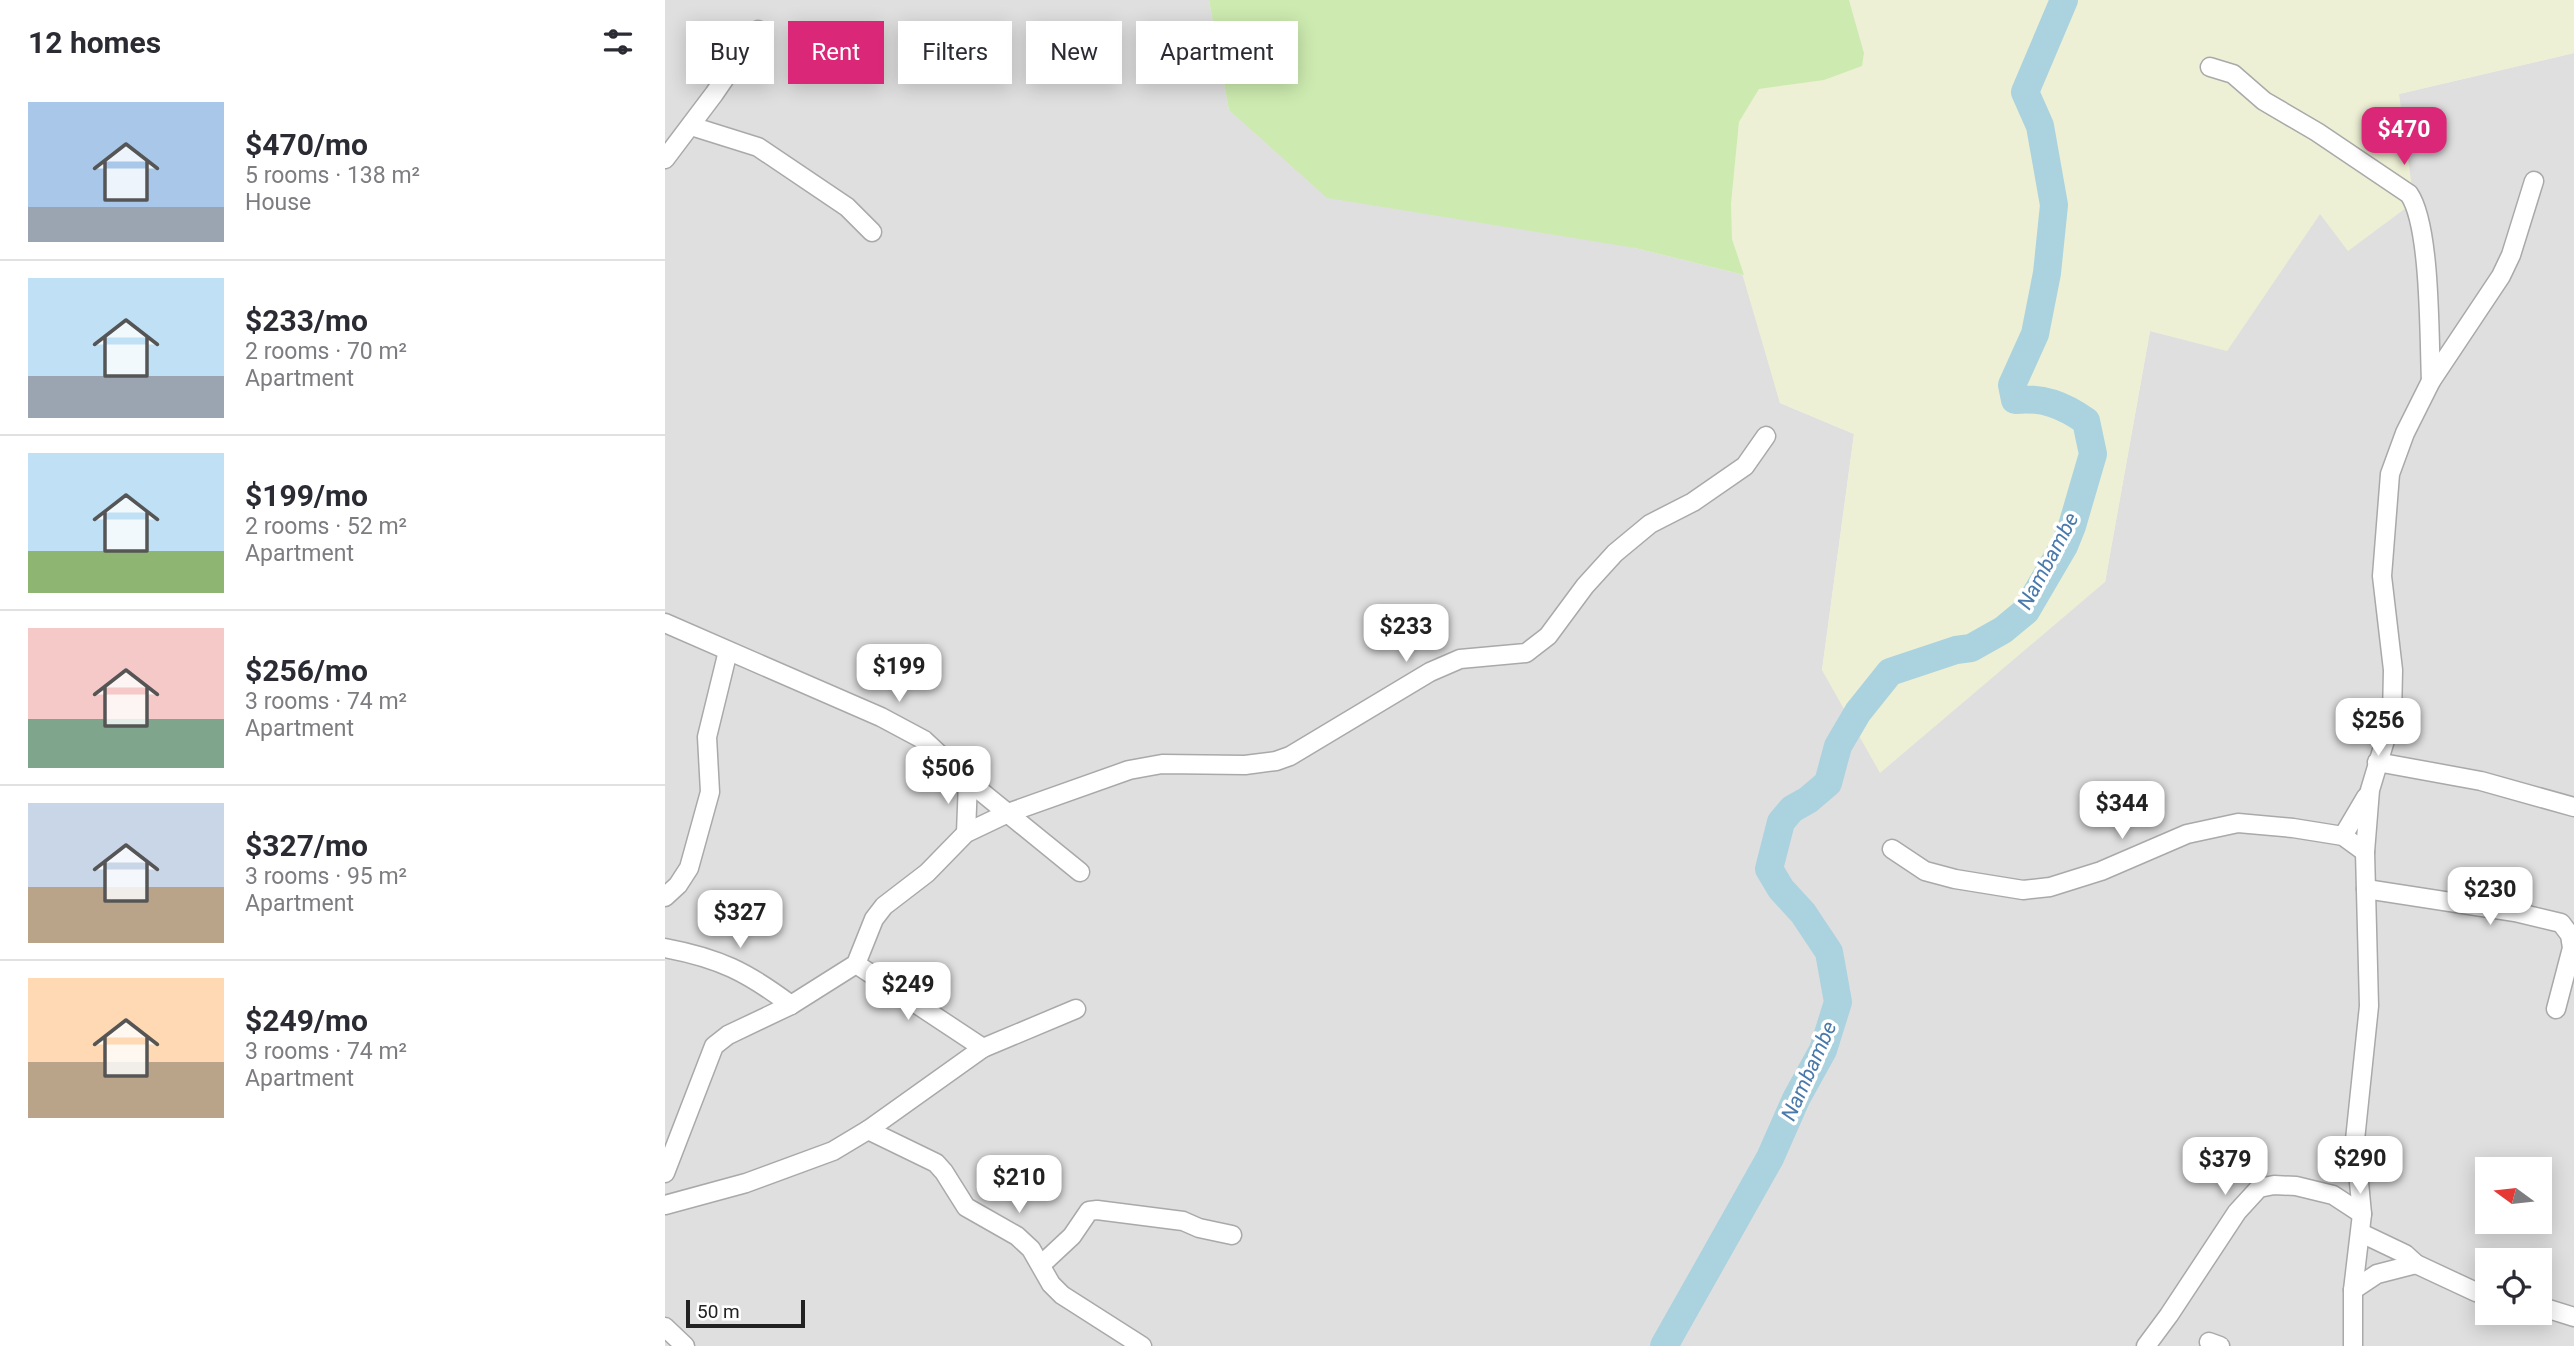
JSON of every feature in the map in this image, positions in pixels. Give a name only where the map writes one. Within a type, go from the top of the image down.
[{"type":"street","points":[[2210,66],[2227,70],[2264,101],[2409,194],[2422,230],[2431,381]]},
{"type":"street","points":[[665,159],[720,84]]},
{"type":"street","points":[[691,126],[758,147],[847,207],[872,232]]},
{"type":"street","points":[[2353,1346],[2353,1290],[2362,1214],[2355,1140],[2369,1006],[2365,852],[2371,787],[2392,717],[2393,670],[2382,576],[2391,474],[2405,433],[2431,381],[2501,276],[2511,255],[2534,181]]},
{"type":"street","points":[[665,1172],[714,1046],[728,1035],[791,1005],[856,964],[874,919],[884,906],[927,873],[966,833],[1008,813],[1129,770],[1162,764],[1245,765],[1276,761],[1430,672],[1459,659],[1526,653],[1548,636],[1585,586],[1615,553],[1650,524],[1693,502],[1745,466],[1766,436]]},
{"type":"street","points":[[665,623],[881,717],[924,740],[968,781],[1080,872]]},
{"type":"street","points":[[665,897],[678,885],[689,868],[710,792],[708,729],[728,651]]},
{"type":"street","points":[[2377,762],[2481,781],[2574,807]]},
{"type":"street","points":[[2343,836],[2371,787],[2405,767]]},
{"type":"street","points":[[966,833],[968,781]]},
{"type":"street","points":[[1892,849],[1925,870],[1955,879],[2023,890],[2050,887],[2101,871],[2187,834],[2238,824],[2293,828],[2343,836],[2365,852]]},
{"type":"street","points":[[2366,889],[2515,912],[2561,923],[2570,935],[2572,948],[2556,1009]]},
{"type":"street","points":[[665,948],[717,960],[757,979],[791,1005]]},
{"type":"street","points":[[856,964],[983,1048]]},
{"type":"street","points":[[665,1205],[746,1183],[834,1151],[983,1048],[1076,1009]]},
{"type":"street","points":[[868,1130],[936,1163],[944,1171],[966,1207],[1017,1236],[1031,1249],[1042,1264],[1051,1284],[1062,1296],[1142,1346]]},
{"type":"street","points":[[2333,1195],[2359,1169]]},
{"type":"street","points":[[2146,1346],[2237,1212],[2259,1188],[2274,1185],[2296,1186],[2333,1195],[2362,1214]]},
{"type":"street","points":[[1042,1264],[1072,1236],[1089,1211],[1183,1221],[1199,1228],[1231,1235]]},
{"type":"street","points":[[2361,1233],[2405,1254],[2416,1264],[2475,1292]]},
{"type":"street","points":[[2353,1290],[2377,1275],[2416,1264]]},
{"type":"street","points":[[2552,1310],[2574,1317]]},
{"type":"street","points":[[665,1327],[685,1346]]},
{"type":"shaded area","points":[[665,0],[1209,0],[1213,21],[1136,21],[1136,84],[1224,84],[1229,110],[1635,248],[1744,275],[1780,403],[1854,434],[1822,670],[2105,582],[2150,331],[2227,350],[2399,94],[2574,53],[2574,1346],[665,1346]]},
{"type":"green space","points":[[1209,0],[1849,0],[1864,53],[1862,66],[1824,80],[1759,89],[1739,122],[1731,204],[1732,239],[1744,275],[1635,248],[1327,198],[1229,110],[1224,84],[1298,84],[1298,21],[1213,21]]},
{"type":"green space","points":[[1849,0],[2574,0],[2574,53],[2399,94],[2414,202],[2348,251],[2320,214],[2227,351],[2150,331],[2105,582],[1880,773],[1822,670],[1854,434],[1780,403],[1732,239],[1731,204],[1739,122],[1759,89],[1779,85],[1864,52]]},
{"type":"waterway","name":"Nambambe","points":[[1664,1346],[1770,1158],[1796,1099],[1823,1050],[1838,1002],[1829,952],[1769,869],[1781,822],[1792,809],[1828,783],[1838,746],[1858,712],[1890,672],[1956,650],[1971,648],[2003,630],[2026,611],[2064,546],[2072,526],[2093,454],[2086,421],[2052,403],[2015,400],[2012,385],[2035,334],[2047,273],[2054,205],[2040,126],[2025,92],[2064,0]]}]
